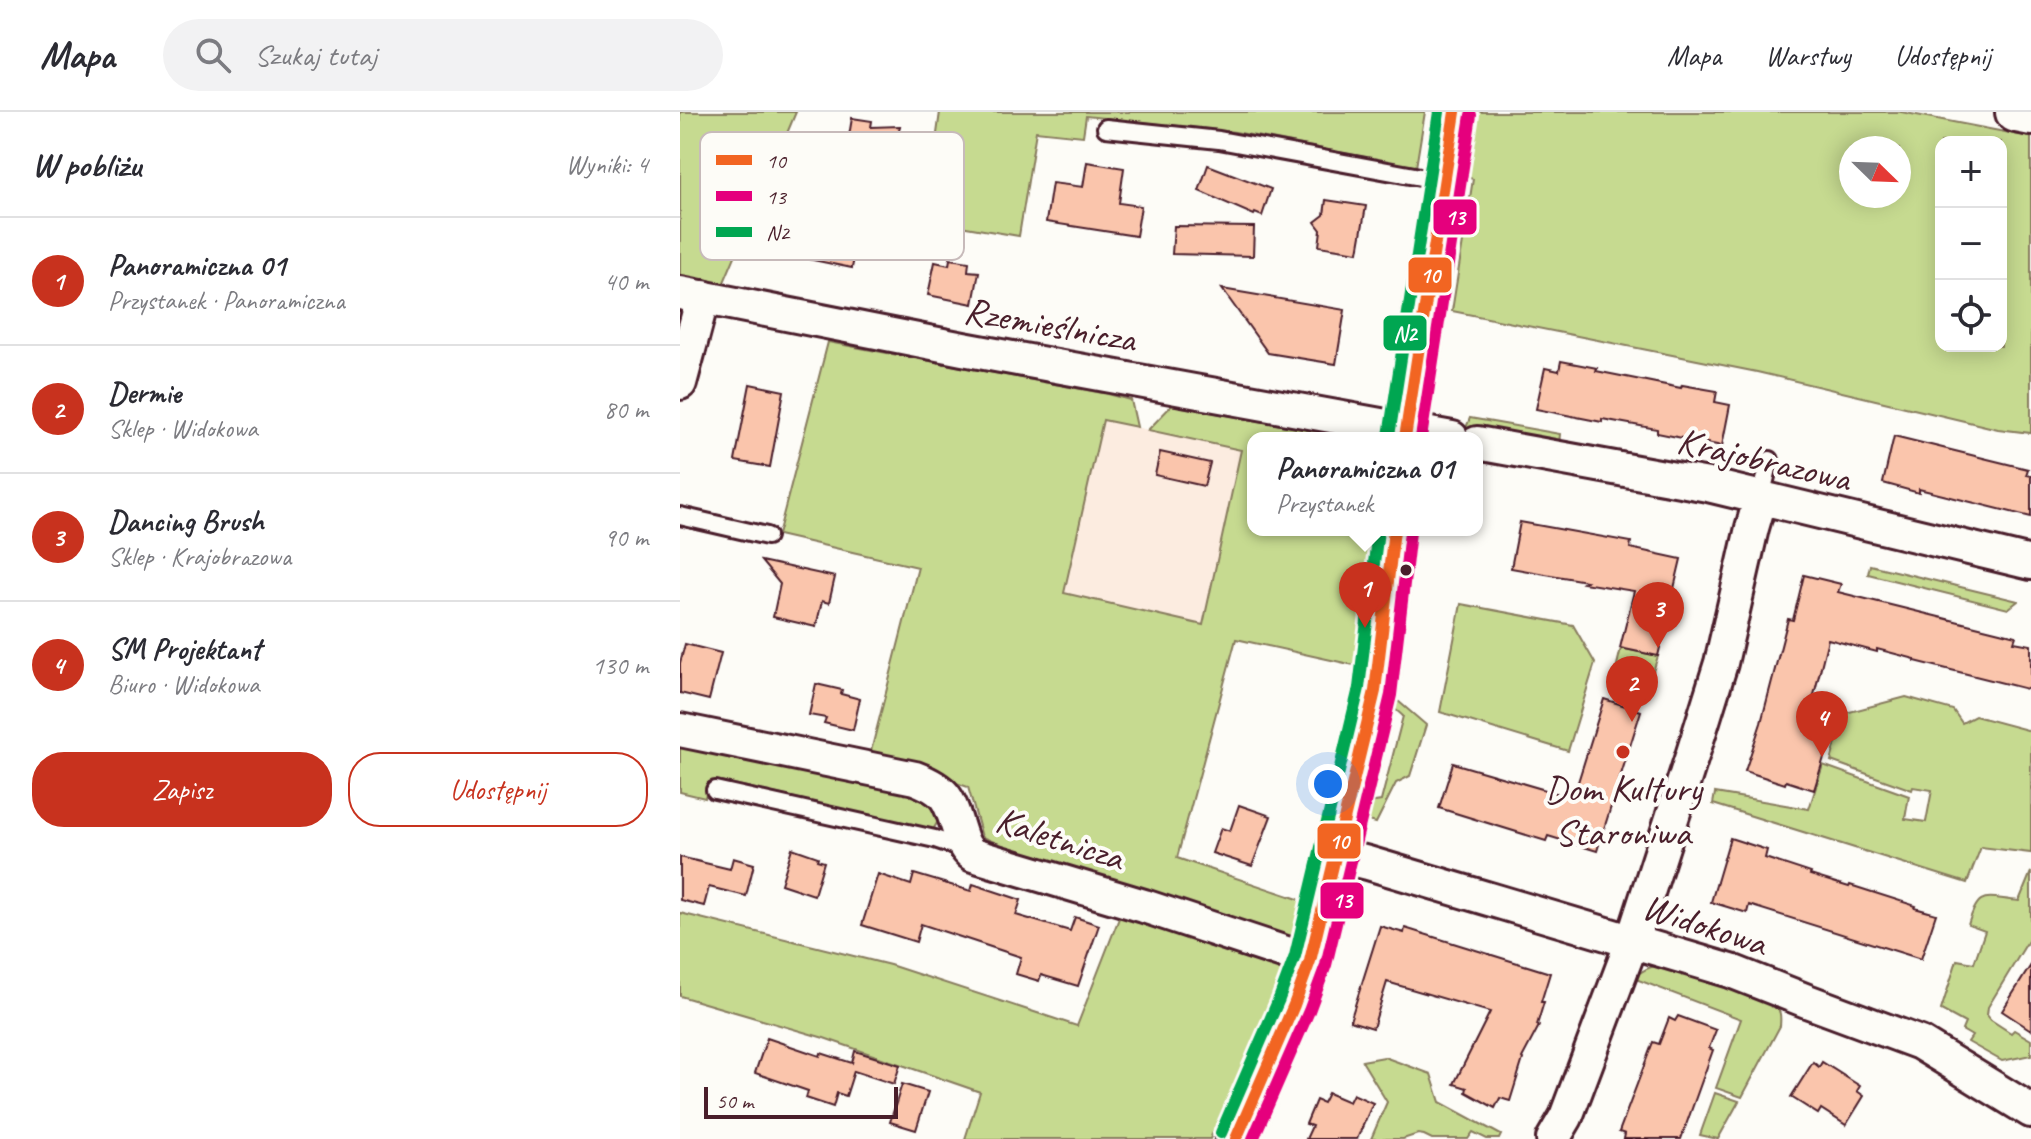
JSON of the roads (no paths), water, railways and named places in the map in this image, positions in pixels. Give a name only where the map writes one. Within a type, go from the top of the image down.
[{"type":"street","points":[[1405,432],[1455,112]]},
{"type":"street","points":[[2016,112],[2031,115]]},
{"type":"street","points":[[680,383],[691,295]]},
{"type":"street","name":"Rzemieślnicza","points":[[691,295],[1395,432]]},
{"type":"street","name":"Krajobrazowa","points":[[1483,444],[1708,485],[2031,563]]},
{"type":"street","points":[[1553,1139],[1566,1117],[1632,942],[1721,663],[1761,497]]},
{"type":"street","points":[[1236,1139],[1310,961],[1375,691],[1393,536]]},
{"type":"street","name":"Kaletnicza","points":[[680,730],[915,778],[934,785],[944,793],[965,849],[973,855],[1144,906],[1310,961]]},
{"type":"street","name":"Widokowa","points":[[1336,855],[1731,971],[1920,1043],[2031,1111]]},
{"type":"lane","points":[[1106,128],[1219,140],[1444,182]]},
{"type":"lane","points":[[1761,497],[1770,460]]},
{"type":"lane","points":[[680,516],[767,536]]},
{"type":"lane","points":[[715,790],[935,839],[965,849]]},
{"type":"place","name":"Panoramiczna 01","points":[[1365,628]]},
{"type":"place","name":"Dancing Brush","points":[[1658,648]]},
{"type":"place","name":"Dermie","points":[[1632,722]]},
{"type":"place","name":"Dom Kultury Staroniwa","points":[[1623,752]]},
{"type":"place","name":"SM Projektant","points":[[1822,757]]}]
